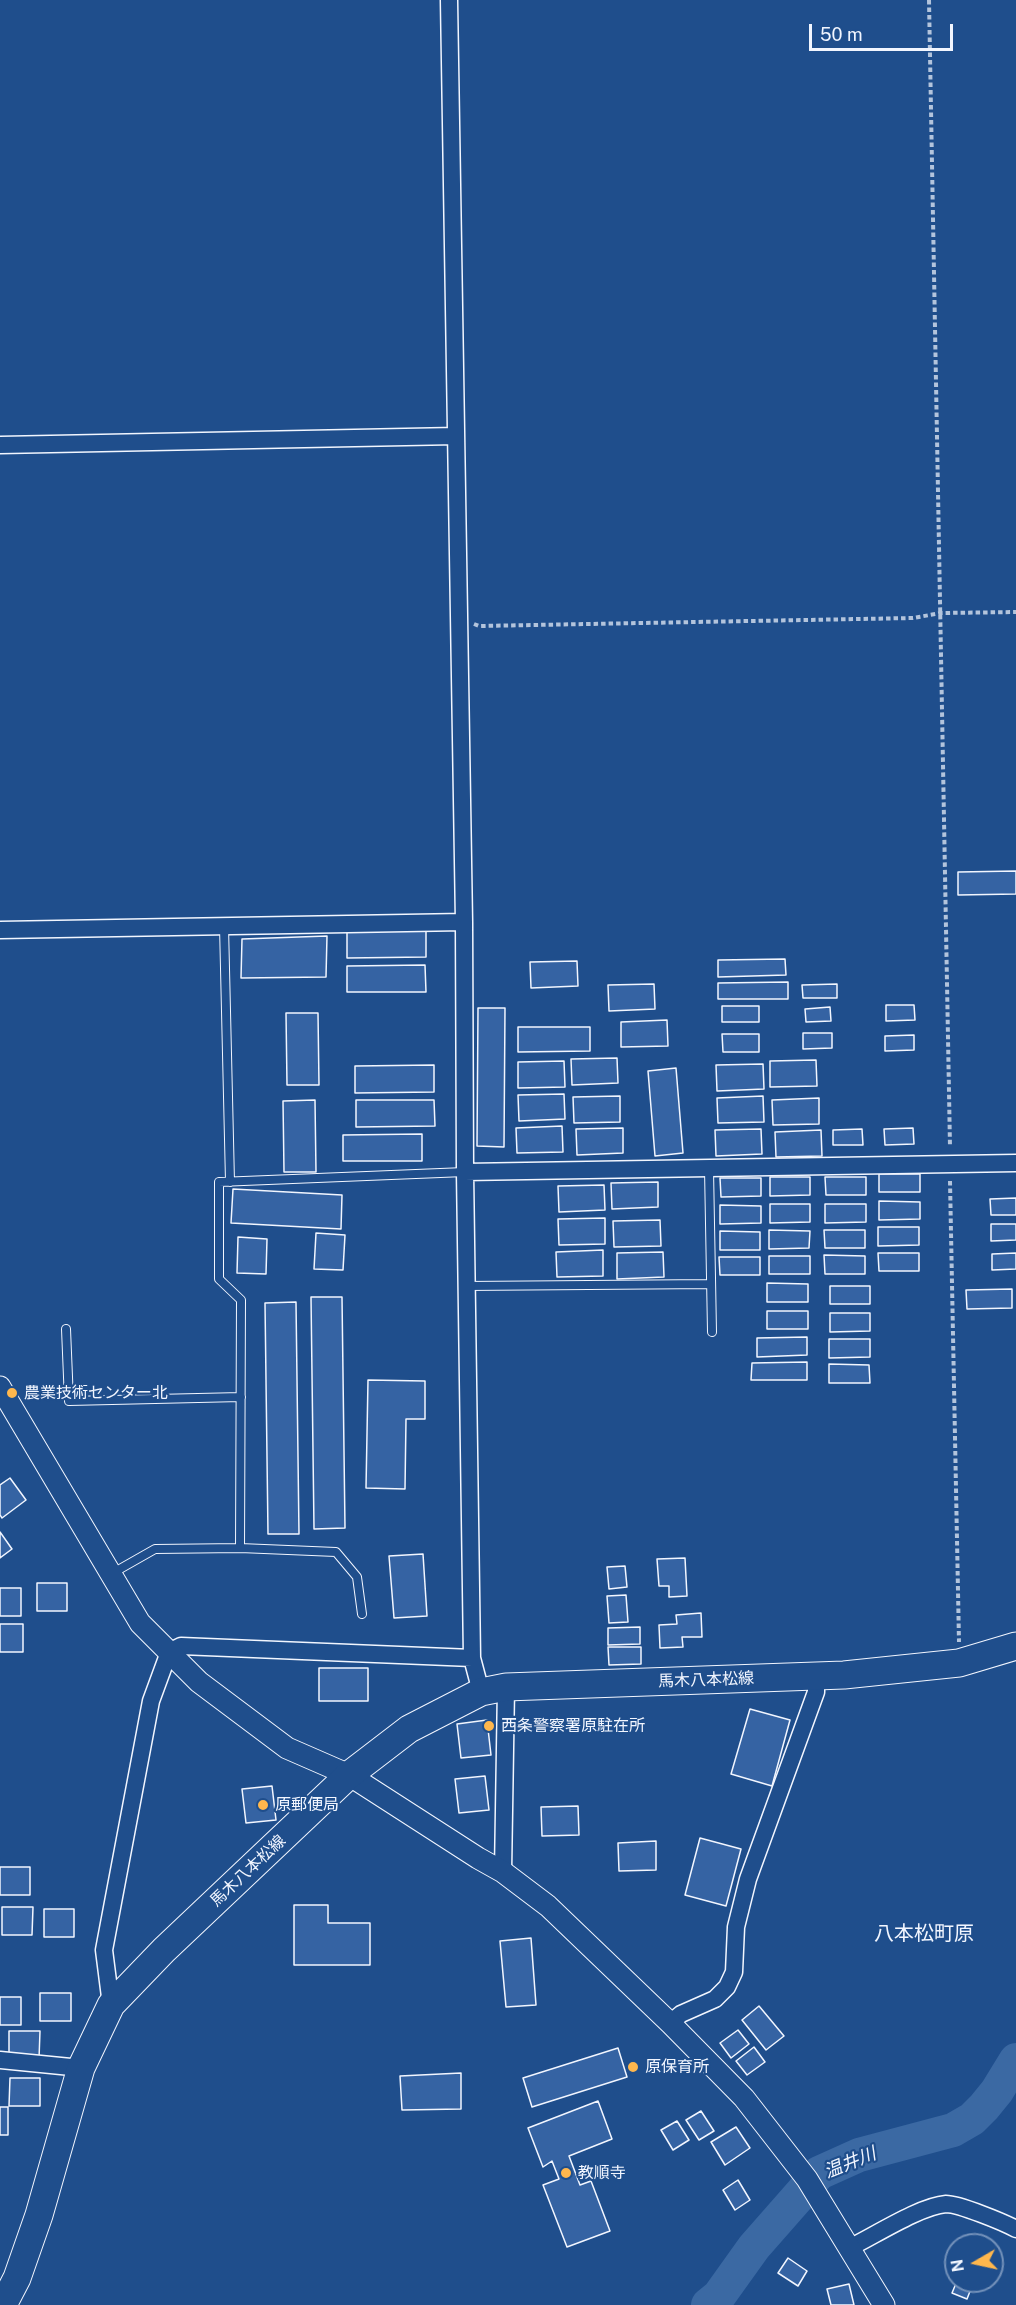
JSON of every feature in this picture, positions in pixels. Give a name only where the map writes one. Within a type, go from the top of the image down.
[{"type":"main road","name":"馬木八本松線","points":[[3,2305],[17,2278],[39,2215],[81,2068],[111,2005],[164,1950],[350,1775],[409,1729],[493,1689],[844,1675],[959,1663],[1016,1646]]},
{"type":"street","points":[[449,0],[464,922],[466,1287],[472,1658],[493,1689],[503,1872]]},
{"type":"street","points":[[0,445],[456,436]]},
{"type":"street","points":[[0,930],[464,922]]},
{"type":"street","points":[[465,1172],[1016,1163]]},
{"type":"street","points":[[0,1387],[140,1623],[199,1682],[287,1748],[350,1775],[503,1872],[548,1906],[744,2098],[807,2179],[884,2305]]},
{"type":"street","points":[[111,2005],[104,1950],[151,1701],[169,1652],[181,1646],[472,1658]]},
{"type":"street","points":[[670,2023],[681,2014],[715,1998],[727,1986],[734,1972],[736,1927],[748,1879],[816,1692],[816,1676]]},
{"type":"street","points":[[0,2060],[81,2068]]},
{"type":"street","points":[[849,2248],[922,2211],[947,2204],[999,2220],[1016,2229]]},
{"type":"lane","points":[[224,926],[230,1182]]},
{"type":"lane","points":[[710,1169],[712,1332]]},
{"type":"lane","points":[[240,1548],[241,1300],[219,1279],[219,1182],[465,1172]]},
{"type":"lane","points":[[466,1287],[711,1284]]},
{"type":"lane","points":[[66,1329],[69,1401],[241,1397]]},
{"type":"lane","points":[[111,1574],[155,1550],[240,1548],[336,1552],[357,1577],[362,1614]]},
{"type":"path","points":[[929,0],[959,1663]]},
{"type":"path","points":[[459,619],[480,626],[503,626],[913,618],[941,613],[1016,612]]},
{"type":"building","points":[[1016,871],[1016,894],[958,895],[958,872]]},
{"type":"building","points":[[347,931],[426,931],[426,957],[347,958]]},
{"type":"building","points":[[327,936],[326,977],[241,978],[242,939]]},
{"type":"building","points":[[785,959],[786,975],[718,977],[718,960]]},
{"type":"building","points":[[577,961],[578,986],[531,988],[530,962]]},
{"type":"building","points":[[425,965],[426,992],[347,992],[347,966]]},
{"type":"building","points":[[788,982],[788,999],[718,999],[718,983]]},
{"type":"building","points":[[654,984],[655,1009],[609,1011],[608,985]]},
{"type":"building","points":[[837,984],[837,998],[803,998],[802,985]]},
{"type":"building","points":[[886,1005],[914,1005],[915,1020],[886,1021]]},
{"type":"building","points":[[722,1006],[759,1006],[759,1022],[722,1022]]},
{"type":"building","points":[[830,1007],[831,1021],[806,1022],[805,1009]]},
{"type":"building","points":[[478,1008],[505,1008],[504,1147],[477,1146]]},
{"type":"building","points":[[286,1013],[318,1013],[319,1085],[287,1085]]},
{"type":"building","points":[[667,1020],[668,1046],[621,1047],[621,1022]]},
{"type":"building","points":[[518,1027],[590,1027],[590,1051],[518,1052]]},
{"type":"building","points":[[803,1033],[832,1033],[832,1048],[803,1049]]},
{"type":"building","points":[[722,1034],[759,1034],[759,1052],[723,1052]]},
{"type":"building","points":[[914,1035],[914,1050],[885,1051],[885,1036]]},
{"type":"building","points":[[617,1058],[618,1083],[572,1085],[571,1059]]},
{"type":"building","points":[[816,1060],[817,1086],[770,1087],[770,1061]]},
{"type":"building","points":[[564,1061],[565,1087],[518,1088],[518,1062]]},
{"type":"building","points":[[763,1064],[764,1089],[717,1091],[716,1065]]},
{"type":"building","points":[[434,1065],[434,1092],[355,1093],[355,1066]]},
{"type":"building","points":[[676,1068],[683,1153],[655,1156],[648,1071]]},
{"type":"building","points":[[564,1094],[565,1119],[519,1121],[518,1095]]},
{"type":"building","points":[[620,1096],[620,1122],[574,1123],[573,1097]]},
{"type":"building","points":[[763,1096],[764,1122],[718,1123],[717,1098]]},
{"type":"building","points":[[819,1098],[819,1124],[773,1125],[772,1100]]},
{"type":"building","points":[[315,1100],[316,1172],[284,1172],[283,1101]]},
{"type":"building","points":[[356,1100],[434,1100],[435,1126],[356,1127]]},
{"type":"building","points":[[562,1126],[563,1152],[517,1153],[516,1128]]},
{"type":"building","points":[[623,1128],[623,1153],[577,1155],[576,1129]]},
{"type":"building","points":[[913,1128],[914,1144],[885,1145],[884,1129]]},
{"type":"building","points":[[761,1129],[762,1154],[716,1156],[715,1130]]},
{"type":"building","points":[[862,1129],[863,1145],[833,1145],[833,1130]]},
{"type":"building","points":[[821,1130],[822,1156],[776,1157],[775,1132]]},
{"type":"building","points":[[422,1134],[422,1161],[343,1161],[343,1135]]},
{"type":"building","points":[[879,1174],[920,1174],[920,1192],[879,1192]]},
{"type":"building","points":[[770,1177],[810,1177],[810,1195],[770,1196]]},
{"type":"building","points":[[825,1177],[866,1177],[866,1195],[826,1195]]},
{"type":"building","points":[[720,1178],[761,1178],[761,1196],[721,1197]]},
{"type":"building","points":[[658,1182],[658,1207],[612,1209],[611,1183]]},
{"type":"building","points":[[604,1185],[605,1210],[559,1212],[558,1186]]},
{"type":"building","points":[[233,1189],[342,1195],[341,1229],[231,1223]]},
{"type":"building","points":[[1016,1198],[1016,1215],[991,1215],[990,1199]]},
{"type":"building","points":[[879,1201],[920,1202],[920,1219],[879,1220]]},
{"type":"building","points":[[770,1204],[810,1204],[810,1222],[770,1223]]},
{"type":"building","points":[[825,1204],[866,1204],[866,1222],[825,1223]]},
{"type":"building","points":[[720,1205],[761,1206],[761,1223],[720,1224]]},
{"type":"building","points":[[605,1218],[605,1244],[559,1245],[558,1219]]},
{"type":"building","points":[[660,1220],[661,1246],[614,1247],[613,1221]]},
{"type":"building","points":[[991,1224],[1016,1224],[1016,1240],[991,1241]]},
{"type":"building","points":[[878,1227],[919,1227],[919,1245],[878,1246]]},
{"type":"building","points":[[769,1230],[810,1231],[809,1248],[769,1249]]},
{"type":"building","points":[[824,1230],[865,1230],[865,1248],[825,1248]]},
{"type":"building","points":[[720,1231],[760,1232],[760,1250],[720,1250]]},
{"type":"building","points":[[316,1233],[345,1235],[343,1270],[314,1269]]},
{"type":"building","points":[[238,1237],[267,1239],[266,1274],[237,1273]]},
{"type":"building","points":[[603,1250],[603,1276],[557,1277],[556,1252]]},
{"type":"building","points":[[663,1252],[664,1277],[617,1279],[617,1253]]},
{"type":"building","points":[[878,1253],[919,1253],[919,1271],[879,1271]]},
{"type":"building","points":[[1016,1253],[1016,1269],[992,1270],[992,1254]]},
{"type":"building","points":[[824,1255],[865,1256],[865,1274],[825,1274]]},
{"type":"building","points":[[769,1256],[810,1256],[810,1274],[769,1274]]},
{"type":"building","points":[[719,1257],[760,1257],[760,1275],[720,1275]]},
{"type":"building","points":[[767,1283],[808,1284],[808,1302],[767,1302]]},
{"type":"building","points":[[830,1286],[870,1286],[870,1304],[830,1304]]},
{"type":"building","points":[[1012,1289],[1012,1308],[967,1309],[966,1290]]},
{"type":"building","points":[[311,1297],[342,1297],[345,1528],[314,1529]]},
{"type":"building","points":[[296,1302],[299,1534],[268,1534],[265,1303]]},
{"type":"building","points":[[767,1311],[808,1311],[808,1329],[767,1329]]},
{"type":"building","points":[[830,1313],[870,1313],[870,1331],[830,1332]]},
{"type":"building","points":[[807,1337],[807,1355],[757,1357],[757,1338]]},
{"type":"building","points":[[829,1339],[870,1339],[870,1357],[829,1358]]},
{"type":"building","points":[[807,1362],[807,1380],[751,1380],[752,1363]]},
{"type":"building","points":[[829,1364],[869,1365],[870,1383],[829,1383]]},
{"type":"building","points":[[368,1380],[425,1381],[425,1419],[406,1419],[405,1489],[366,1488]]},
{"type":"building","points":[[10,1478],[26,1500],[2,1518],[0,1515],[0,1485]]},
{"type":"building","points":[[0,1532],[12,1549],[0,1558]]},
{"type":"building","points":[[423,1554],[427,1616],[394,1618],[389,1556]]},
{"type":"building","points":[[685,1558],[687,1596],[669,1597],[669,1586],[659,1586],[657,1559]]},
{"type":"building","points":[[625,1566],[627,1587],[609,1589],[607,1567]]},
{"type":"building","points":[[37,1583],[67,1583],[67,1611],[37,1611]]},
{"type":"building","points":[[0,1588],[21,1588],[21,1616],[0,1616]]},
{"type":"building","points":[[626,1595],[628,1622],[609,1623],[607,1596]]},
{"type":"building","points":[[701,1613],[702,1637],[682,1637],[683,1647],[660,1648],[659,1625],[677,1624],[676,1615]]},
{"type":"building","points":[[0,1624],[23,1624],[23,1652],[0,1652]]},
{"type":"building","points":[[640,1627],[640,1644],[608,1645],[608,1628]]},
{"type":"building","points":[[608,1647],[641,1647],[641,1664],[609,1665]]},
{"type":"building","points":[[319,1668],[368,1668],[368,1701],[319,1701]]},
{"type":"building","points":[[750,1709],[790,1720],[772,1786],[731,1774]]},
{"type":"building","points":[[487,1720],[491,1755],[461,1758],[457,1724]]},
{"type":"building","points":[[485,1776],[489,1810],[459,1813],[455,1779]]},
{"type":"building","points":[[272,1786],[276,1820],[246,1823],[242,1789]]},
{"type":"building","points":[[578,1806],[579,1835],[542,1836],[541,1807]]},
{"type":"building","points":[[700,1838],[741,1849],[726,1906],[685,1895]]},
{"type":"building","points":[[656,1841],[656,1870],[619,1871],[618,1843]]},
{"type":"building","points":[[0,1867],[30,1867],[30,1895],[0,1895]]},
{"type":"building","points":[[294,1905],[328,1905],[328,1923],[370,1923],[370,1965],[294,1965]]},
{"type":"building","points":[[2,1907],[33,1907],[32,1935],[2,1935]]},
{"type":"building","points":[[44,1909],[74,1909],[74,1937],[44,1937]]},
{"type":"building","points":[[531,1938],[536,2005],[506,2007],[500,1941]]},
{"type":"building","points":[[40,1993],[71,1993],[71,2021],[40,2021]]},
{"type":"building","points":[[0,1997],[21,1997],[21,2025],[0,2025]]},
{"type":"building","points":[[759,2006],[784,2036],[766,2050],[742,2020]]},
{"type":"building","points":[[738,2030],[749,2044],[731,2058],[720,2043]]},
{"type":"building","points":[[9,2031],[40,2031],[39,2059],[9,2059]]},
{"type":"building","points":[[754,2047],[765,2062],[747,2075],[736,2061]]},
{"type":"building","points":[[618,2048],[627,2077],[532,2107],[523,2078]]},
{"type":"building","points":[[461,2073],[461,2109],[402,2110],[400,2076]]},
{"type":"building","points":[[10,2078],[40,2078],[40,2106],[9,2106]]},
{"type":"building","name":"教順寺","points":[[598,2101],[612,2139],[569,2156],[580,2185],[591,2181],[610,2231],[567,2247],[543,2185],[559,2179],[552,2161],[543,2167],[528,2128]]},
{"type":"building","points":[[0,2107],[8,2107],[8,2135],[0,2135]]},
{"type":"building","points":[[701,2111],[714,2131],[699,2140],[686,2120]]},
{"type":"building","points":[[677,2121],[689,2140],[673,2150],[661,2130]]},
{"type":"building","points":[[736,2127],[750,2148],[725,2165],[711,2142]]},
{"type":"building","points":[[738,2180],[750,2200],[735,2210],[723,2190]]},
{"type":"building","points":[[788,2258],[807,2271],[798,2286],[778,2273]]},
{"type":"building","points":[[849,2284],[854,2305],[831,2305],[827,2289]]},
{"type":"building","points":[[952,2293],[969,2293],[967,2299]]},
{"type":"waterway","name":"温井川","points":[[708,2305],[719,2296],[754,2247],[819,2173],[859,2155],[953,2130],[972,2119],[984,2107],[1016,2060]]},
{"type":"place","name":"農業技術センター北","points":[[12,1393]]},
{"type":"place","name":"西条警察署原駐在所","points":[[489,1726]]},
{"type":"place","name":"原郵便局","points":[[263,1805]]},
{"type":"place","name":"原保育所","points":[[633,2067]]},
{"type":"place","name":"教順寺","points":[[566,2173]]},
{"type":"district","name":"八本松町原","points":[[924,1934]]}]
